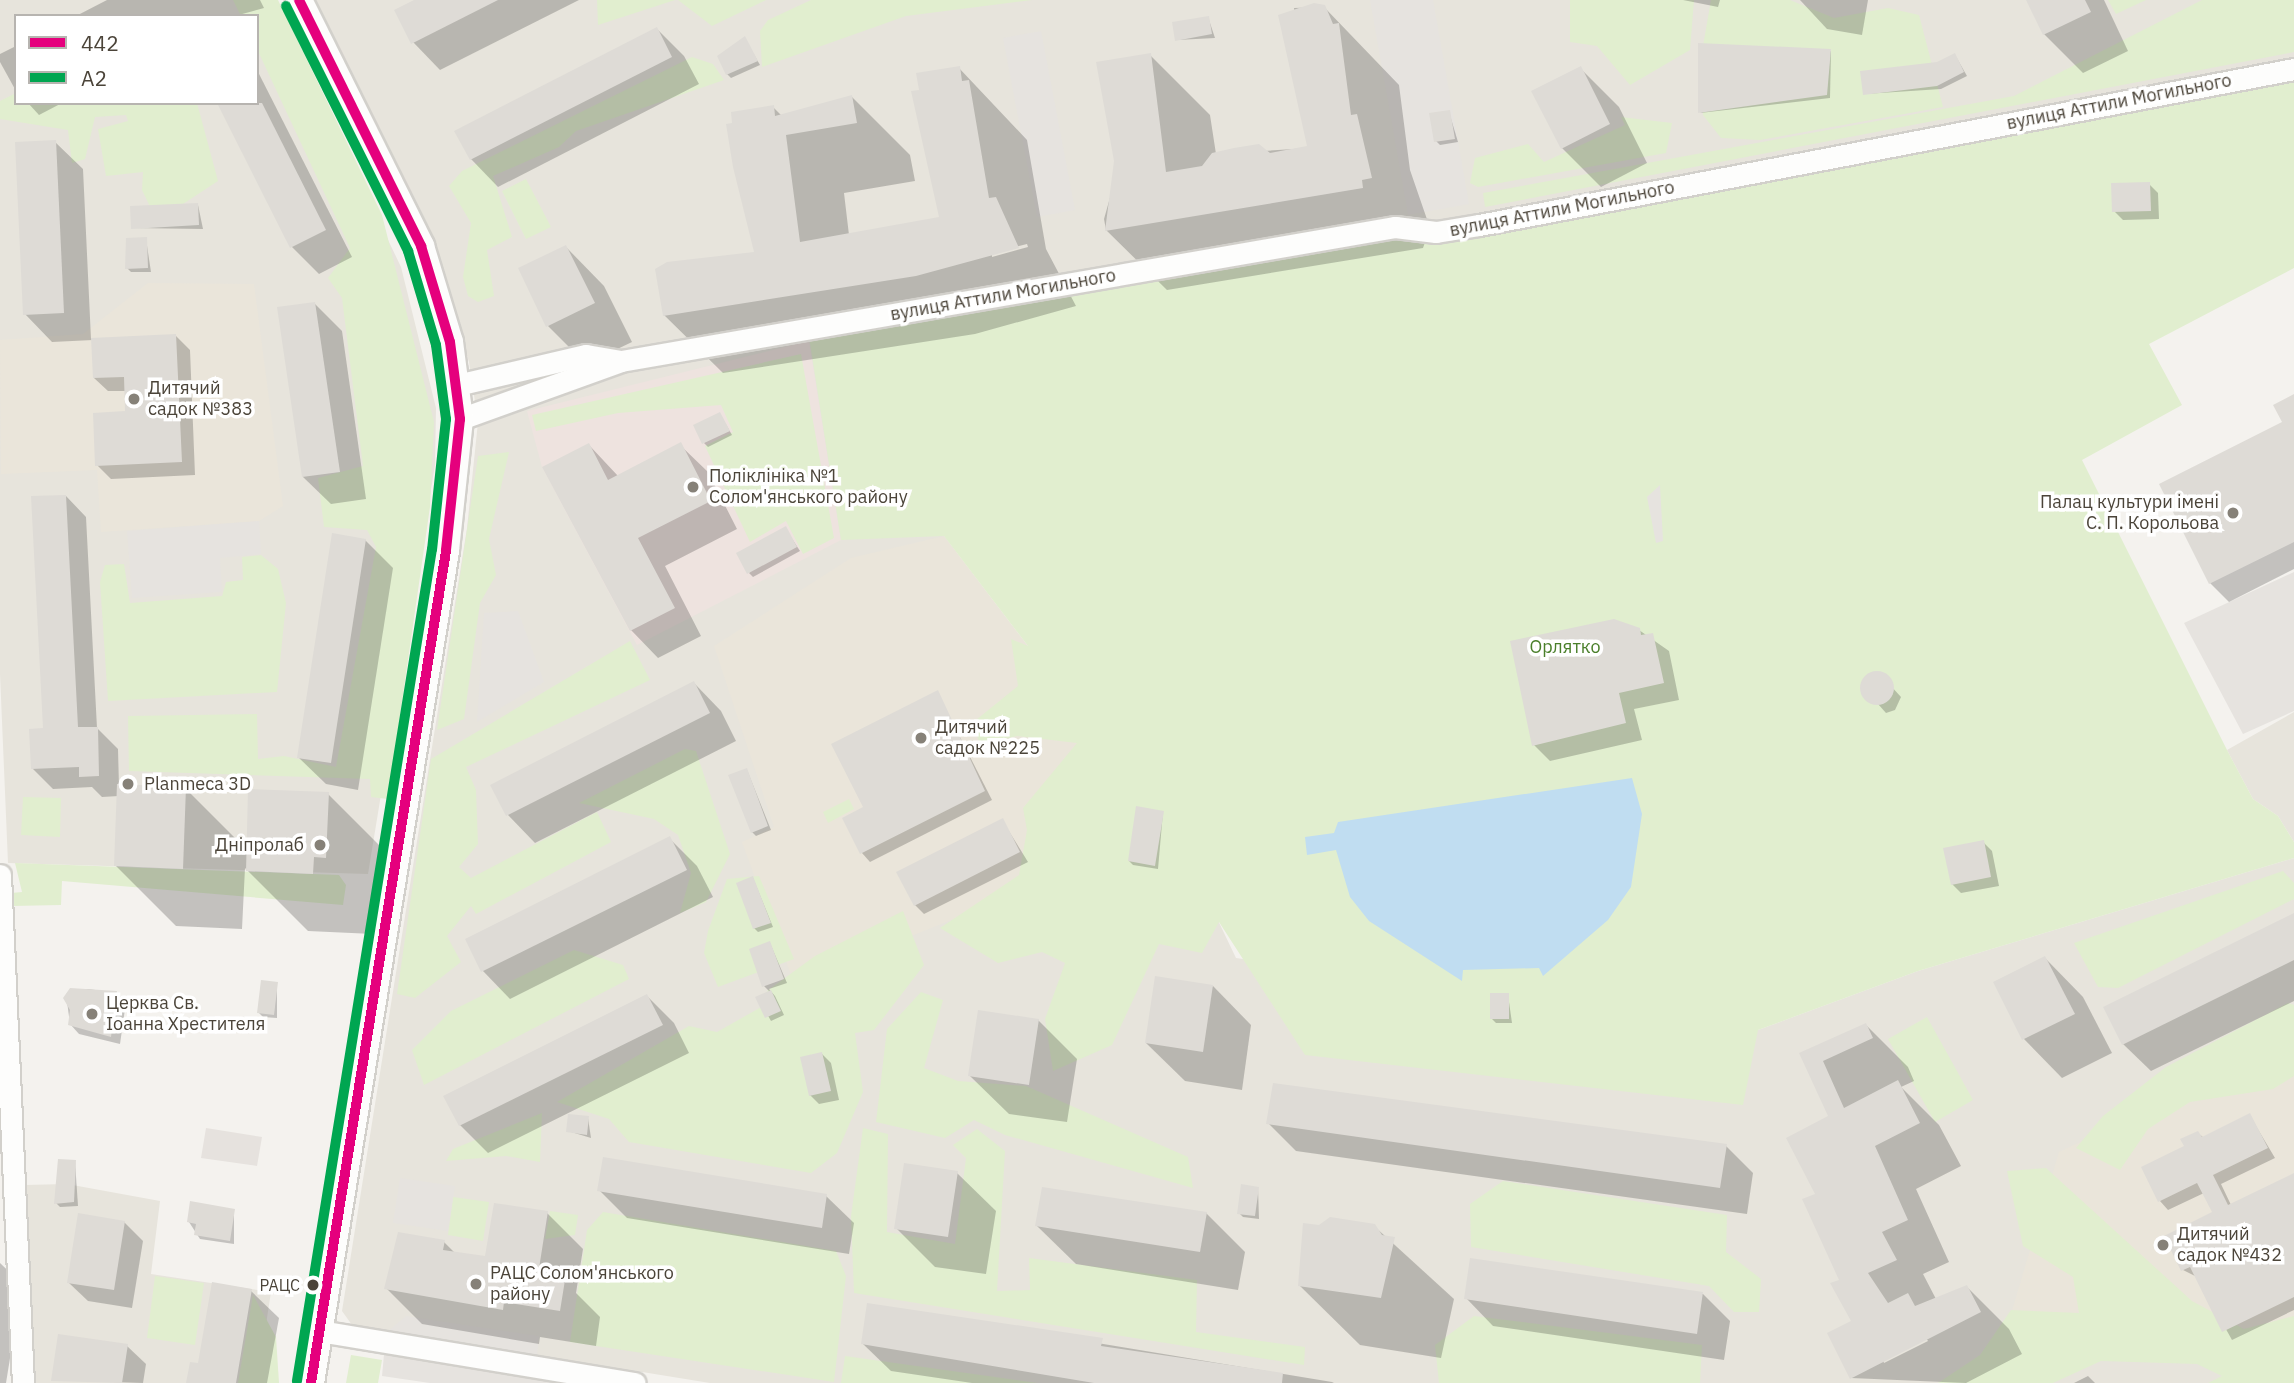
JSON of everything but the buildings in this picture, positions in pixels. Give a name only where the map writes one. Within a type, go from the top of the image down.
[{"type":"street","points":[[299,0],[421,246],[457,385],[460,419],[451,521],[311,1383]]},
{"type":"street","name":"вулиця Аттили Могильного","points":[[460,419],[621,361],[1395,228],[1436,232],[1479,225],[2294,69]]},
{"type":"street","name":"вулиця Аттили Могильного","points":[[457,385],[586,355],[621,361]]},
{"type":"street","points":[[0,876],[23,1383]]},
{"type":"street","points":[[320,1331],[635,1383]]},
{"type":"shaded area","points":[[0,0],[273,0],[401,267],[436,408],[435,465],[368,874],[8,863],[0,674]]},
{"type":"shaded area","points":[[315,0],[2294,0],[2294,73],[944,536],[1138,793],[1167,814],[1236,958],[1758,1030],[1918,971],[2294,858],[2294,1383],[710,1383],[352,1325],[342,1311],[467,528],[478,422],[469,362],[427,227]]},
{"type":"shaded area","points":[[1370,0],[1433,0],[1469,204],[1408,215]]},
{"type":"shaded area","points":[[1041,31],[1075,210],[1037,217],[1003,38]]},
{"type":"shaded area","name":"Дитячий садок №383","points":[[148,283],[254,284],[283,506],[259,521],[101,532],[97,470],[1,474],[0,340],[83,334]]},
{"type":"shaded area","name":"Поліклініка №1 Солом'янського району","points":[[809,341],[841,540],[637,645],[542,467],[527,411]]},
{"type":"shaded area","points":[[1660,485],[1663,541],[1656,543],[1647,497]]},
{"type":"shaded area","points":[[259,521],[261,554],[220,558],[222,592],[132,598],[127,531]]},
{"type":"shaded area","name":"Дитячий садок №225","points":[[944,536],[1057,684],[1116,854],[794,983],[742,842],[774,827],[714,646],[851,558]]},
{"type":"shaded area","points":[[2294,572],[2294,711],[2243,734],[2184,623]]},
{"type":"shaded area","points":[[518,611],[544,682],[477,722],[484,613]]},
{"type":"shaded area","points":[[2294,712],[2294,842],[2278,816],[2253,799],[2227,750]]},
{"type":"shaded area","name":"Дитячий садок №432","points":[[2294,1042],[2294,1362],[2004,1338],[2059,1152]]},
{"type":"shaded area","points":[[206,1128],[262,1137],[257,1166],[201,1158]]},
{"type":"shaded area","points":[[400,1178],[455,1186],[448,1231],[393,1223]]},
{"type":"shaded area","points":[[67,1184],[160,1201],[151,1274],[271,1292],[257,1383],[34,1383],[24,1185]]},
{"type":"shaded area","points":[[406,1316],[539,1336],[537,1356],[551,1383],[430,1383],[382,1376],[386,1333]]},
{"type":"green space","points":[[233,0],[278,0],[382,215],[434,422],[430,507],[388,799],[371,797],[370,779],[129,771],[128,716],[257,714],[258,759],[284,756],[336,767],[376,547],[367,530],[324,527],[318,478],[363,466],[342,298],[328,278],[350,248],[259,53],[259,14],[240,14]]},
{"type":"green space","points":[[597,0],[675,0],[598,25]]},
{"type":"green space","points":[[678,0],[766,0],[712,26]]},
{"type":"green space","points":[[811,0],[1032,0],[906,16],[762,67],[760,31],[768,20]]},
{"type":"green space","points":[[1570,0],[1694,0],[1690,50],[1630,85],[1597,46],[1570,42]]},
{"type":"green space","points":[[1711,0],[1790,0],[1834,18],[1888,8],[1919,15],[1943,107],[1760,140],[1721,138],[1703,115],[1699,69]]},
{"type":"green space","points":[[2108,0],[2146,0],[2116,14]]},
{"type":"green space","points":[[2202,0],[2294,0],[2294,52],[1485,207],[1483,193],[2014,96]]},
{"type":"green space","points":[[692,57],[713,64],[724,80],[576,131],[559,147],[493,176],[512,237],[487,250],[494,296],[478,302],[468,296],[463,277],[471,223],[449,186],[462,171]]},
{"type":"green space","name":"Орлятко","points":[[2294,73],[2294,268],[2149,344],[2182,405],[2082,460],[2253,799],[2278,816],[2294,842],[2294,858],[1918,971],[1758,1030],[1743,1105],[1305,1055],[1219,922],[1202,953],[1159,944],[1112,1045],[1053,1071],[1045,1019],[1065,963],[1042,952],[998,963],[940,928],[1019,875],[1027,830],[1023,808],[1077,743],[1017,736],[981,745],[971,724],[1018,686],[1011,639],[1028,646],[944,536],[841,540],[808,331]]},
{"type":"green space","points":[[14,94],[14,105],[198,105],[218,181],[157,221],[142,190],[143,172],[106,176],[98,129],[128,121],[126,115],[95,117],[85,159],[72,163],[68,130],[0,119],[0,101]]},
{"type":"green space","points":[[1621,117],[1672,123],[1666,153],[1478,187],[1470,183],[1475,158],[1528,144],[1544,162],[1625,125]]},
{"type":"green space","points":[[526,179],[551,227],[526,239],[502,191]]},
{"type":"green space","points":[[801,354],[834,538],[803,554],[786,521],[750,542],[705,446],[733,432],[721,405],[618,413],[536,431],[532,415]]},
{"type":"green space","points":[[509,452],[489,539],[496,575],[480,603],[464,719],[437,730],[478,456]]},
{"type":"green space","points":[[261,555],[278,569],[286,603],[277,692],[108,701],[100,582],[105,565],[124,564],[130,603],[222,596],[226,582],[243,580],[242,557]]},
{"type":"green space","points":[[630,641],[650,680],[466,767],[476,790],[478,844],[459,867],[471,878],[597,812],[611,842],[476,914],[471,906],[447,936],[461,962],[415,998],[397,994],[431,759]]},
{"type":"green space","points":[[685,749],[696,751],[730,854],[706,902],[680,913],[691,873],[678,835],[654,819],[579,803]]},
{"type":"green space","points":[[23,797],[61,798],[60,837],[21,835]]},
{"type":"green space","points":[[849,799],[854,809],[828,823],[823,812]]},
{"type":"green space","points":[[15,863],[339,875],[346,885],[343,905],[62,881],[61,905],[12,906],[11,893],[22,892]]},
{"type":"green space","points":[[2283,871],[2294,883],[2294,899],[2118,988],[2098,987],[2074,943]]},
{"type":"green space","points":[[759,876],[794,959],[718,987],[704,953],[708,931],[727,879]]},
{"type":"green space","points":[[903,911],[924,965],[874,1030],[855,1033],[863,1092],[837,1153],[811,1173],[629,1142],[609,1119],[557,1102],[689,1026],[717,1032],[763,1006],[767,991],[815,956]]},
{"type":"green space","points":[[574,950],[623,965],[629,979],[424,1085],[412,1050],[451,1011]]},
{"type":"green space","points":[[921,992],[943,1000],[924,1068],[958,1081],[1026,1086],[1188,1157],[1193,1188],[1005,1135],[974,1120],[945,1138],[876,1122],[887,1029]]},
{"type":"green space","points":[[2288,1003],[2294,1005],[2294,1076],[2273,1089],[2190,1102],[2148,1129],[2120,1170],[2076,1148],[2103,1116],[2166,1067]]},
{"type":"green space","points":[[1927,1017],[1973,1100],[1935,1122],[1888,1039]]},
{"type":"green space","points":[[542,1113],[540,1162],[506,1156],[446,1161],[453,1149]]},
{"type":"green space","points":[[863,1128],[888,1134],[887,1232],[955,1244],[966,1158],[953,1145],[977,1129],[1005,1151],[997,1291],[1030,1290],[1029,1258],[1197,1280],[1196,1332],[1305,1347],[1304,1365],[854,1293],[851,1216]]},
{"type":"green space","points":[[2046,1168],[2192,1301],[2244,1329],[2294,1316],[2294,1383],[2208,1383],[2222,1376],[2197,1364],[2101,1361],[2053,1383],[1938,1383],[1980,1355],[2011,1310],[2079,1313],[2073,1277],[2023,1246],[2007,1171]]},
{"type":"green space","points":[[1503,1181],[1727,1215],[1726,1252],[1761,1279],[1759,1312],[1734,1312],[1709,1286],[1471,1247],[1470,1204]]},
{"type":"green space","points":[[453,1197],[489,1202],[483,1241],[448,1235]]},
{"type":"green space","points":[[550,1211],[578,1215],[575,1235],[545,1239]]},
{"type":"green space","points":[[603,1212],[836,1251],[846,1276],[834,1382],[570,1342],[587,1230]]},
{"type":"green space","points":[[155,1276],[204,1283],[195,1345],[147,1338]]},
{"type":"green space","points":[[253,1295],[276,1337],[279,1383],[238,1383]]},
{"type":"green space","points":[[1474,1316],[1702,1345],[1700,1383],[1439,1383],[1435,1345]]},
{"type":"green space","points":[[351,1355],[382,1360],[378,1383],[346,1383]]},
{"type":"green space","points":[[845,1356],[1037,1383],[841,1383]]},
{"type":"water","points":[[1632,778],[1642,814],[1631,887],[1608,920],[1543,976],[1539,968],[1463,970],[1462,981],[1369,921],[1350,897],[1336,850],[1307,855],[1305,837],[1334,833],[1338,822]]},
{"type":"transit line","name":"442","points":[[299,0],[421,246],[450,342],[460,419],[446,551],[311,1383]]},
{"type":"transit line","name":"А2","points":[[286,6],[408,251],[436,345],[446,419],[432,549],[297,1381]]},
{"type":"place","name":"Дитячий садок №383","points":[[134,399]]},
{"type":"place","name":"Поліклініка №1 Солом'янського району","points":[[693,487]]},
{"type":"place","name":"Палац культури імені С. П. Корольова","points":[[2233,513]]},
{"type":"place","name":"Дитячий садок №225","points":[[921,738]]},
{"type":"place","name":"Planmeca 3D","points":[[128,784]]},
{"type":"place","name":"Дніпролаб","points":[[320,845]]},
{"type":"place","name":"Церква Св. Іоанна Хрестителя","points":[[92,1014]]},
{"type":"place","name":"Дитячий садок №432","points":[[2163,1245]]},
{"type":"place","name":"РАЦС Солом'янського району","points":[[476,1284]]},
{"type":"place","name":"РАЦС","points":[[313,1285]]}]
